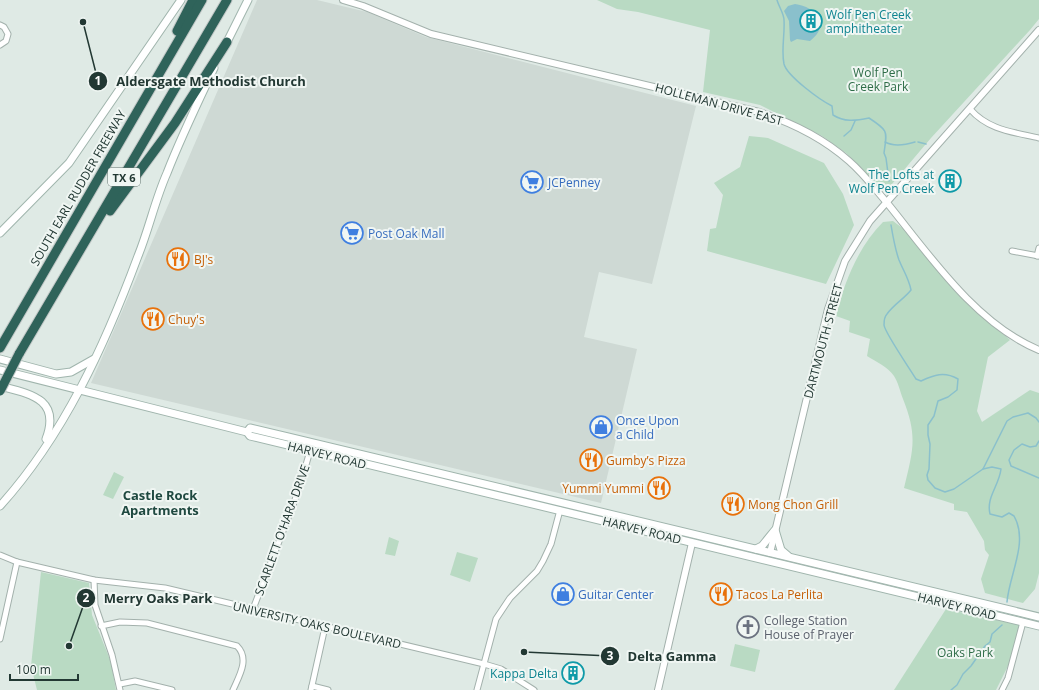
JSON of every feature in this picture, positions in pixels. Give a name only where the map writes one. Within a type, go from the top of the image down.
[{"type":"highway","points":[[156,78],[165,54],[193,0]]},
{"type":"highway","name":"SOUTH EARL RUDDER FREEWAY","points":[[0,348],[202,0]]},
{"type":"highway","name":"TX 6","points":[[0,391],[19,354],[84,246],[227,0]]},
{"type":"highway","points":[[84,246],[175,123],[227,42]]},
{"type":"main road","points":[[0,233],[69,163],[181,0]]},
{"type":"main road","points":[[0,506],[42,451],[57,428],[95,358],[114,319],[131,276],[166,174],[248,0]]},
{"type":"main road","points":[[0,359],[56,374],[71,372],[95,358]]},
{"type":"main road","name":"HARVEY ROAD","points":[[0,370],[247,432],[250,436],[310,451],[1039,626]]},
{"type":"main road","points":[[0,386],[40,398],[48,408],[51,419],[50,430],[42,451]]},
{"type":"main road","name":"HARVEY ROAD","points":[[247,432],[250,428],[332,447],[1039,617]]},
{"type":"main road","points":[[310,451],[312,447],[327,451],[332,447]]},
{"type":"main road","points":[[418,468],[418,477]]},
{"type":"main road","points":[[491,494],[498,491],[517,496],[521,492]]},
{"type":"main road","points":[[560,510],[562,507],[581,511],[587,508]]},
{"type":"main road","points":[[676,530],[689,538],[692,542],[697,539],[709,542],[718,540]]},
{"type":"main road","points":[[756,549],[762,546],[775,530]]},
{"type":"main road","points":[[775,530],[781,550],[790,557]]},
{"type":"main road","points":[[748,555],[754,552],[766,555],[770,553],[787,565]]},
{"type":"main road","points":[[856,581],[859,578],[881,583],[887,580]]},
{"type":"main road","points":[[940,602],[949,600],[968,604],[970,600]]},
{"type":"street","name":"HOLLEMAN DRIVE EAST","points":[[343,0],[363,6],[431,34],[774,117],[802,129],[833,147],[861,173],[975,307],[999,328],[1016,339],[1039,350]]},
{"type":"street","points":[[0,25],[4,27],[8,34],[6,41],[0,46]]},
{"type":"street","name":"DARTMOUTH STREET","points":[[770,553],[830,303],[845,261],[870,221],[1039,30]]},
{"type":"street","points":[[970,109],[978,119],[994,128],[1039,138]]},
{"type":"street","points":[[1012,251],[1038,256],[1039,248]]},
{"type":"street","name":"SCARLETT O'HARA DRIVE","points":[[253,609],[298,492],[310,451]]},
{"type":"street","points":[[477,690],[496,619],[508,600],[543,562],[551,544],[560,510]]},
{"type":"street","points":[[658,690],[692,542]]},
{"type":"street","name":"UNIVERSITY OAKS BOULEVARD","points":[[0,555],[18,562],[94,580],[165,588],[484,664],[501,669],[534,690]]},
{"type":"street","points":[[0,639],[18,562]]},
{"type":"street","points":[[94,580],[94,604],[112,655],[120,684],[120,690]]},
{"type":"street","points":[[101,626],[120,622],[147,623],[237,646],[241,650],[244,660],[233,690]]},
{"type":"street","points":[[1002,690],[1008,678],[1023,622]]},
{"type":"street","points":[[325,627],[311,688],[328,690]]},
{"type":"street","points":[[120,684],[135,681],[172,690]]},
{"type":"shaded area","points":[[257,0],[317,0],[367,12],[426,37],[696,106],[652,284],[599,272],[584,337],[637,349],[601,503],[91,383]]},
{"type":"green space","name":"Wolf Pen Creek Park","points":[[597,0],[1039,0],[1039,19],[931,138],[892,184],[885,189],[879,187],[846,153],[822,136],[760,105],[703,92],[710,30],[638,12],[617,9]]},
{"type":"green space","points":[[749,136],[768,138],[824,163],[843,194],[854,225],[826,284],[707,251],[710,229],[716,228],[723,195],[714,183],[740,167]]},
{"type":"green space","points":[[893,221],[905,230],[969,304],[1010,340],[988,357],[977,411],[982,422],[1030,390],[1039,393],[1039,573],[1035,589],[1023,603],[985,593],[981,579],[989,555],[985,550],[984,541],[967,512],[954,510],[954,504],[904,488],[912,453],[912,434],[908,412],[898,384],[894,376],[888,370],[867,356],[870,339],[849,332],[850,321],[836,316],[843,291],[859,254],[883,222]]},
{"type":"green space","points":[[114,472],[124,477],[113,499],[103,495]]},
{"type":"green space","points":[[389,537],[399,541],[395,556],[385,554]]},
{"type":"green space","points":[[457,552],[478,558],[470,582],[450,575]]},
{"type":"green space","points":[[41,572],[89,583],[92,615],[111,662],[116,690],[37,690],[31,666]]},
{"type":"green space","name":"Oaks Park","points":[[946,609],[1019,625],[1010,662],[996,690],[894,690]]},
{"type":"green space","points":[[735,644],[760,650],[755,672],[730,666]]},
{"type":"water","points":[[795,4],[809,9],[819,17],[820,28],[817,35],[810,41],[797,39],[791,42],[790,40],[789,21],[784,11],[788,6]]},
{"type":"waterway","points":[[777,0],[784,18],[783,53],[786,69],[797,81],[820,99],[832,106],[833,115],[841,119],[850,120],[869,118],[883,129],[886,136],[884,153],[889,181]]},
{"type":"waterway","points":[[844,136],[851,130],[855,121]]},
{"type":"waterway","points":[[885,142],[892,145],[915,142]]},
{"type":"waterway","points":[[918,142],[926,144]]},
{"type":"waterway","points":[[891,225],[894,243],[911,290],[886,315],[884,324],[885,329],[916,379],[921,381],[939,375],[948,375],[958,379],[957,390],[948,397],[938,401],[934,416],[928,425],[930,444],[929,469],[927,475],[928,480],[935,488],[945,492],[954,489],[983,469],[1007,421],[1013,417],[1028,413],[1039,422]]},
{"type":"waterway","points":[[1039,441],[1036,446],[1030,447],[1022,444],[1014,450],[1009,460],[1011,466],[1039,478]]},
{"type":"waterway","points":[[983,469],[992,467],[1001,469],[998,481],[991,497],[989,508],[990,514],[1002,517],[1009,513],[1014,516],[1020,537],[1017,559],[1008,592],[1007,602]]},
{"type":"waterway","points":[[951,690],[957,685],[963,674],[971,666],[985,646],[990,642],[992,634],[1002,625]]},
{"type":"place","name":"Wolf Pen Creek amphitheater","points":[[811,21]]},
{"type":"place","name":"Aldersgate Methodist Church","points":[[83,22]]},
{"type":"place","name":"The Lofts at Wolf Pen Creek","points":[[950,181]]},
{"type":"place","name":"JCPenney","points":[[532,182]]},
{"type":"place","name":"Post Oak Mall","points":[[352,233]]},
{"type":"place","name":"BJ's","points":[[178,259]]},
{"type":"place","name":"Chuy's","points":[[153,319]]},
{"type":"place","name":"Once Upon a Child","points":[[601,427]]},
{"type":"place","name":"Gumby’s Pizza","points":[[591,460]]},
{"type":"place","name":"Yummi Yummi","points":[[659,488]]},
{"type":"place","name":"Mong Chon Grill","points":[[733,504]]},
{"type":"place","name":"Guitar Center","points":[[563,594]]},
{"type":"place","name":"Tacos La Perlita","points":[[721,594]]},
{"type":"place","name":"College Station House of Prayer","points":[[748,627]]},
{"type":"place","name":"Merry Oaks Park","points":[[69,646]]},
{"type":"place","name":"Delta Gamma","points":[[524,652]]},
{"type":"place","name":"Kappa Delta","points":[[573,673]]},
{"type":"district","name":"Castle Rock Apartments","points":[[160,502]]}]
